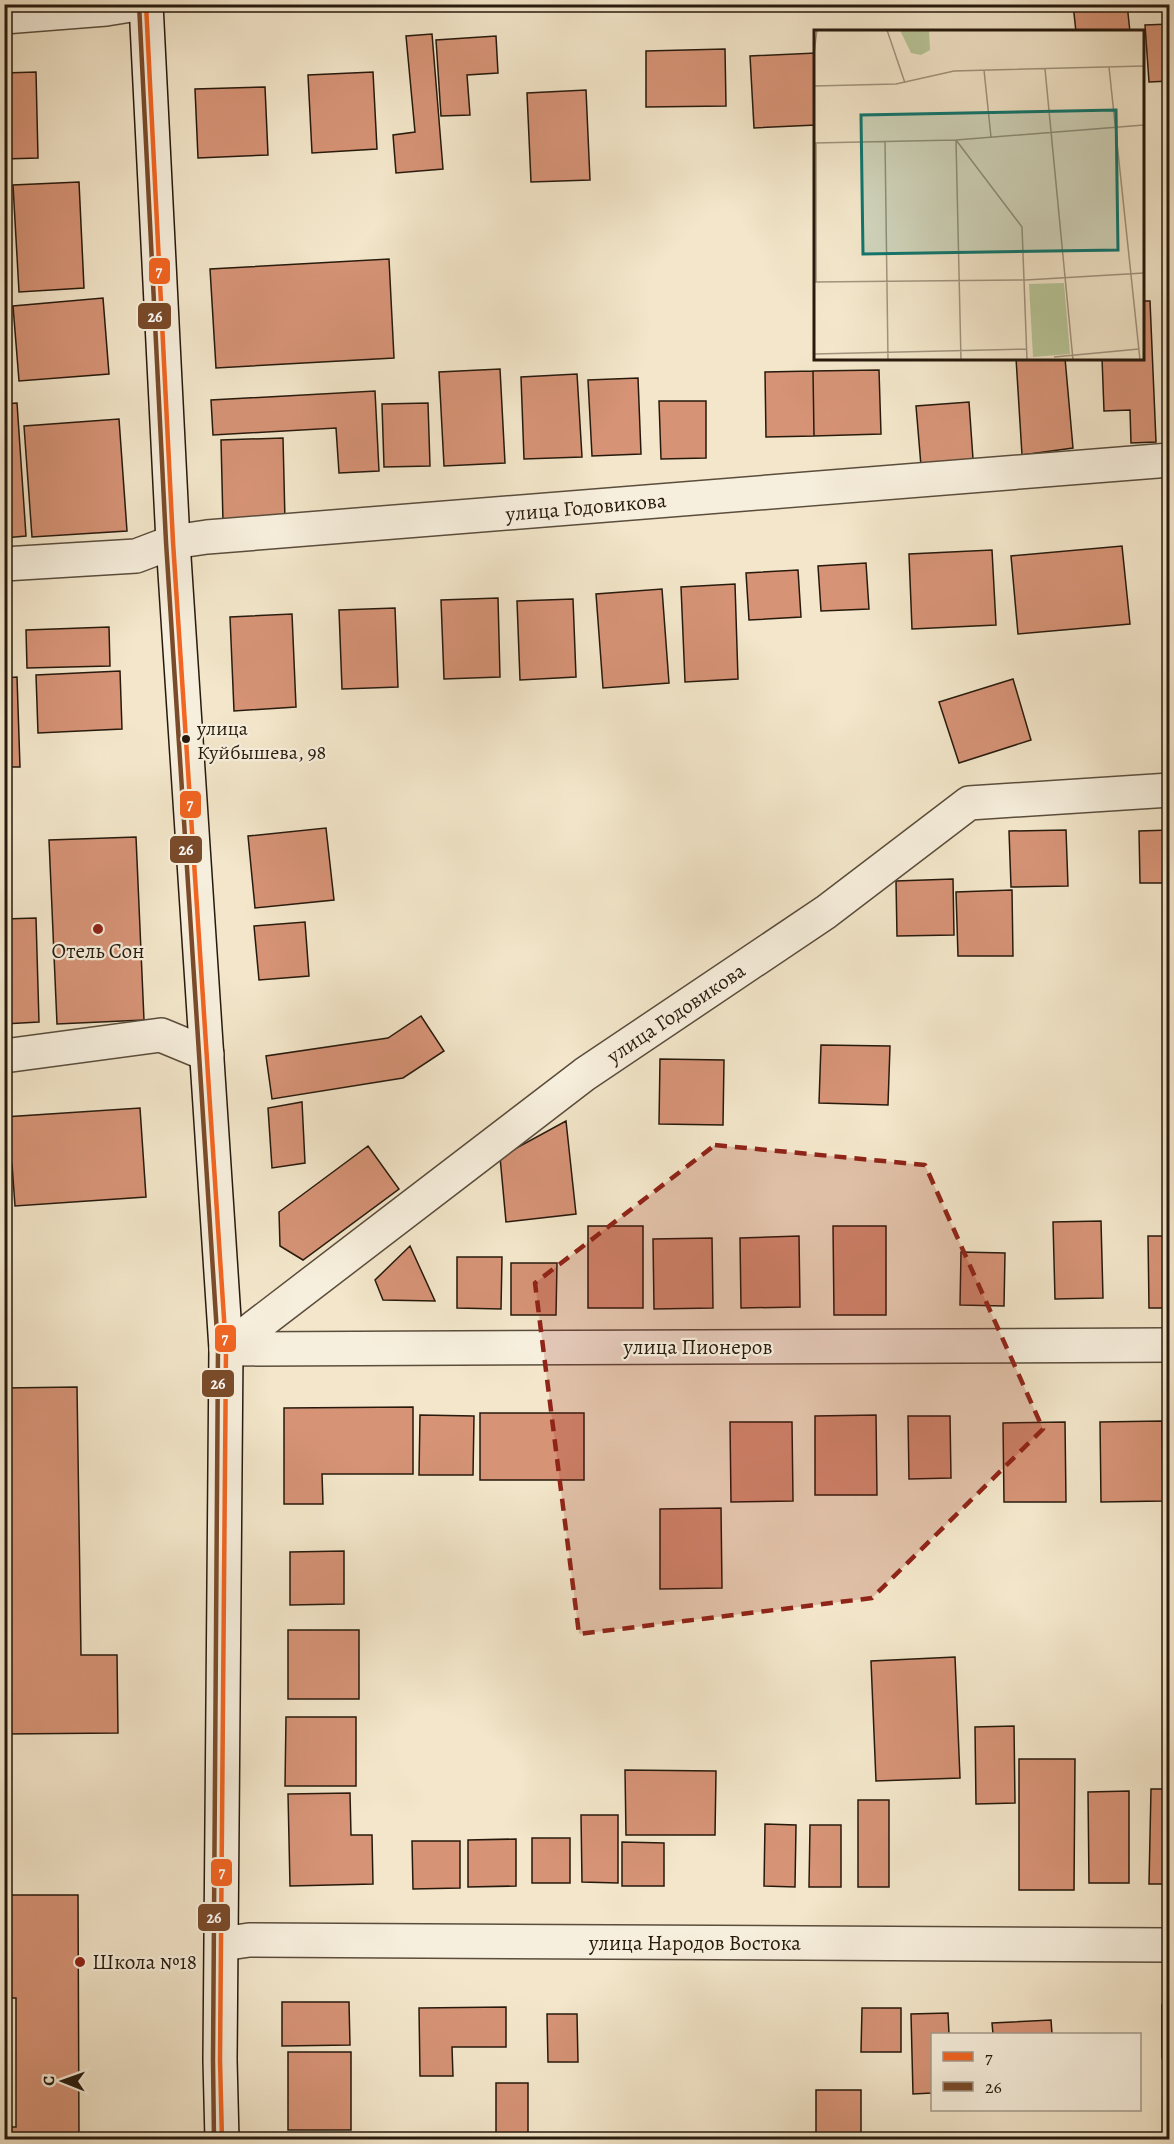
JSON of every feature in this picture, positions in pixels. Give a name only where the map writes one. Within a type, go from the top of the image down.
[{"type":"street","points":[[4,17],[106,9],[137,4]]},
{"type":"street","points":[[146,4],[172,542],[226,1349],[220,2060],[222,2139]]},
{"type":"street","name":"улица Годовикова","points":[[4,564],[136,556],[172,542],[207,537],[1170,460]]},
{"type":"street","name":"улица Годовикова","points":[[226,1349],[585,1074],[826,912],[969,804],[1170,790]]},
{"type":"street","points":[[4,1056],[161,1035],[207,1054]]},
{"type":"street","name":"улица Пионеров","points":[[226,1349],[1170,1345]]},
{"type":"street","name":"улица Народов Востока","points":[[222,1944],[249,1940],[1170,1946]]},
{"type":"highlighted area","points":[[715,1145],[925,1165],[1043,1429],[872,1598],[579,1634],[535,1283]]},
{"type":"building","points":[[1073,4],[1127,4],[1130,30],[1076,30]]},
{"type":"building","points":[[1170,24],[1170,81],[1149,82],[1145,25]]},
{"type":"building","points":[[432,34],[443,169],[396,173],[393,135],[415,132],[406,36]]},
{"type":"building","points":[[496,36],[498,73],[467,75],[470,115],[441,116],[436,40]]},
{"type":"building","points":[[725,49],[726,106],[646,107],[646,51]]},
{"type":"building","points":[[814,53],[814,125],[754,128],[750,56]]},
{"type":"building","points":[[36,72],[38,158],[4,159],[4,73]]},
{"type":"building","points":[[373,72],[377,149],[312,153],[308,75]]},
{"type":"building","points":[[265,87],[268,155],[198,158],[195,89]]},
{"type":"building","points":[[586,90],[590,180],[531,182],[527,93]]},
{"type":"building","points":[[79,182],[84,288],[19,292],[13,185]]},
{"type":"building","points":[[389,259],[394,358],[216,368],[210,269]]},
{"type":"building","points":[[103,298],[109,374],[19,381],[13,306]]},
{"type":"building","points":[[1144,301],[1150,301],[1156,442],[1131,443],[1130,410],[1104,411],[1102,360],[1144,360]]},
{"type":"building","points":[[1165,351],[1170,351],[1170,404],[1166,404]]},
{"type":"building","points":[[1016,360],[1065,360],[1073,448],[1022,455]]},
{"type":"building","points":[[500,369],[505,463],[444,466],[439,372]]},
{"type":"building","points":[[879,370],[881,434],[814,436],[813,371]]},
{"type":"building","points":[[813,371],[814,436],[766,437],[765,372]]},
{"type":"building","points":[[577,374],[582,457],[524,459],[521,377]]},
{"type":"building","points":[[638,378],[641,454],[592,456],[588,380]]},
{"type":"building","points":[[375,391],[379,471],[339,473],[336,428],[213,435],[211,400]]},
{"type":"building","points":[[659,401],[706,401],[706,458],[661,459]]},
{"type":"building","points":[[969,402],[974,473],[922,478],[916,406]]},
{"type":"building","points":[[17,403],[26,536],[4,538],[4,404]]},
{"type":"building","points":[[428,403],[430,466],[384,467],[382,404]]},
{"type":"building","points":[[119,419],[127,531],[32,537],[24,426]]},
{"type":"building","points":[[283,438],[285,521],[223,523],[221,440]]},
{"type":"building","points":[[1122,546],[1130,624],[1018,634],[1011,556]]},
{"type":"building","points":[[992,550],[996,625],[912,629],[909,554]]},
{"type":"building","points":[[866,563],[869,609],[821,611],[818,566]]},
{"type":"building","points":[[798,570],[801,617],[749,620],[746,573]]},
{"type":"building","points":[[735,584],[738,679],[685,682],[681,587]]},
{"type":"building","points":[[662,589],[669,683],[603,688],[596,594]]},
{"type":"building","points":[[498,598],[500,677],[444,679],[441,600]]},
{"type":"building","points":[[573,599],[576,677],[520,680],[517,601]]},
{"type":"building","points":[[395,608],[398,687],[342,689],[339,610]]},
{"type":"building","points":[[292,614],[296,707],[234,711],[230,617]]},
{"type":"building","points":[[109,627],[110,666],[27,668],[26,630]]},
{"type":"building","points":[[120,671],[122,729],[38,733],[36,675]]},
{"type":"building","points":[[17,677],[20,767],[4,767],[4,678]]},
{"type":"building","points":[[1013,679],[1031,740],[959,763],[939,702]]},
{"type":"building","points":[[326,828],[334,900],[255,908],[248,836]]},
{"type":"building","points":[[1066,830],[1068,886],[1011,887],[1009,831]]},
{"type":"building","points":[[1170,830],[1170,883],[1140,883],[1139,831]]},
{"type":"building","points":[[136,837],[144,1020],[57,1024],[49,840]]},
{"type":"building","points":[[953,879],[954,935],[897,936],[896,881]]},
{"type":"building","points":[[1012,890],[1013,956],[958,956],[956,892]]},
{"type":"building","points":[[36,918],[39,1022],[4,1024],[4,919]]},
{"type":"building","points":[[305,922],[309,976],[259,980],[254,926]]},
{"type":"building","points":[[421,1016],[444,1051],[403,1078],[272,1099],[266,1056],[388,1038]]},
{"type":"building","points":[[821,1045],[890,1046],[888,1105],[819,1103]]},
{"type":"building","points":[[660,1059],[724,1060],[723,1125],[659,1124]]},
{"type":"building","points":[[302,1102],[305,1163],[272,1168],[268,1108]]},
{"type":"building","points":[[140,1108],[146,1197],[15,1206],[12,1164],[4,1165],[4,1117]]},
{"type":"building","points":[[566,1121],[576,1214],[506,1222],[500,1157]]},
{"type":"building","points":[[368,1146],[399,1189],[303,1260],[280,1246],[279,1212]]},
{"type":"building","points":[[1101,1221],[1103,1298],[1055,1299],[1053,1222]]},
{"type":"building","points":[[588,1226],[643,1226],[643,1308],[588,1308]]},
{"type":"building","points":[[833,1226],[886,1226],[886,1315],[834,1315]]},
{"type":"building","points":[[799,1236],[800,1307],[741,1308],[740,1238]]},
{"type":"building","points":[[1148,1236],[1170,1236],[1170,1308],[1149,1308]]},
{"type":"building","points":[[712,1238],[713,1308],[654,1309],[653,1239]]},
{"type":"building","points":[[410,1246],[435,1301],[383,1300],[375,1280]]},
{"type":"building","points":[[961,1252],[1005,1253],[1004,1306],[960,1305]]},
{"type":"building","points":[[457,1257],[502,1257],[501,1309],[457,1308]]},
{"type":"building","points":[[511,1263],[557,1263],[556,1315],[511,1315]]},
{"type":"building","points":[[77,1387],[81,1655],[117,1655],[118,1733],[4,1734],[4,1388]]},
{"type":"building","points":[[413,1407],[413,1474],[322,1474],[323,1504],[284,1504],[284,1408]]},
{"type":"building","points":[[480,1413],[584,1413],[584,1480],[480,1480]]},
{"type":"building","points":[[420,1415],[474,1416],[473,1475],[419,1475]]},
{"type":"building","points":[[876,1415],[877,1495],[815,1495],[815,1416]]},
{"type":"building","points":[[908,1416],[950,1416],[951,1478],[909,1479]]},
{"type":"building","points":[[1162,1421],[1163,1501],[1101,1502],[1100,1422]]},
{"type":"building","points":[[730,1422],[792,1422],[793,1501],[731,1502]]},
{"type":"building","points":[[1065,1422],[1066,1502],[1004,1502],[1003,1423]]},
{"type":"building","points":[[721,1508],[722,1588],[660,1589],[660,1509]]},
{"type":"building","points":[[344,1551],[344,1604],[290,1605],[290,1552]]},
{"type":"building","points":[[288,1630],[359,1630],[359,1699],[288,1699]]},
{"type":"building","points":[[955,1657],[960,1778],[876,1781],[871,1661]]},
{"type":"building","points":[[286,1717],[356,1717],[356,1786],[285,1786]]},
{"type":"building","points":[[1014,1726],[1015,1803],[976,1804],[975,1727]]},
{"type":"building","points":[[1019,1759],[1075,1759],[1074,1890],[1019,1890]]},
{"type":"building","points":[[625,1770],[716,1771],[715,1835],[626,1835]]},
{"type":"building","points":[[1151,1789],[1170,1789],[1170,1884],[1149,1884]]},
{"type":"building","points":[[1129,1791],[1129,1883],[1089,1883],[1088,1792]]},
{"type":"building","points":[[350,1793],[351,1835],[372,1835],[373,1884],[290,1886],[288,1794]]},
{"type":"building","points":[[858,1800],[889,1800],[889,1887],[858,1887]]},
{"type":"building","points":[[581,1815],[618,1815],[618,1883],[582,1882]]},
{"type":"building","points":[[765,1824],[796,1825],[795,1887],[764,1886]]},
{"type":"building","points":[[810,1825],[841,1825],[841,1887],[809,1887]]},
{"type":"building","points":[[532,1838],[570,1838],[570,1883],[532,1883]]},
{"type":"building","points":[[516,1839],[516,1886],[468,1887],[468,1840]]},
{"type":"building","points":[[412,1841],[460,1841],[460,1888],[413,1889]]},
{"type":"building","points":[[622,1842],[664,1843],[664,1886],[622,1886]]},
{"type":"building","points":[[4,1895],[78,1895],[79,2140],[4,2140],[4,2127],[16,2127],[16,1998],[4,1998]]},
{"type":"building","points":[[282,2002],[349,2002],[350,2045],[282,2046]]},
{"type":"building","points":[[1162,2005],[1170,2006],[1170,2058],[1162,2058]]},
{"type":"building","points":[[506,2007],[506,2047],[452,2047],[453,2076],[420,2076],[419,2008]]},
{"type":"building","points":[[862,2008],[901,2008],[901,2052],[861,2052]]},
{"type":"building","points":[[948,2013],[949,2033],[931,2033],[931,2093],[913,2094],[911,2014]]},
{"type":"building","points":[[547,2014],[577,2014],[578,2062],[548,2062]]},
{"type":"building","points":[[1051,2020],[1052,2033],[993,2033],[992,2023]]},
{"type":"building","points":[[288,2052],[351,2052],[351,2130],[288,2130]]},
{"type":"building","points":[[496,2083],[528,2083],[528,2140],[496,2140]]},
{"type":"building","points":[[816,2090],[861,2090],[861,2140],[816,2140]]},
{"type":"transit line","name":"26","points":[[139,4],[166,542],[218,1349],[214,2140]]},
{"type":"transit line","name":"7","points":[[146,4],[173,542],[226,1349],[220,2060],[222,2140]]},
{"type":"place","name":"улица Куйбышева, 98","points":[[186,739]]},
{"type":"place","name":"Отель Сон","points":[[98,929]]},
{"type":"place","name":"Школа №18","points":[[80,1962]]}]
